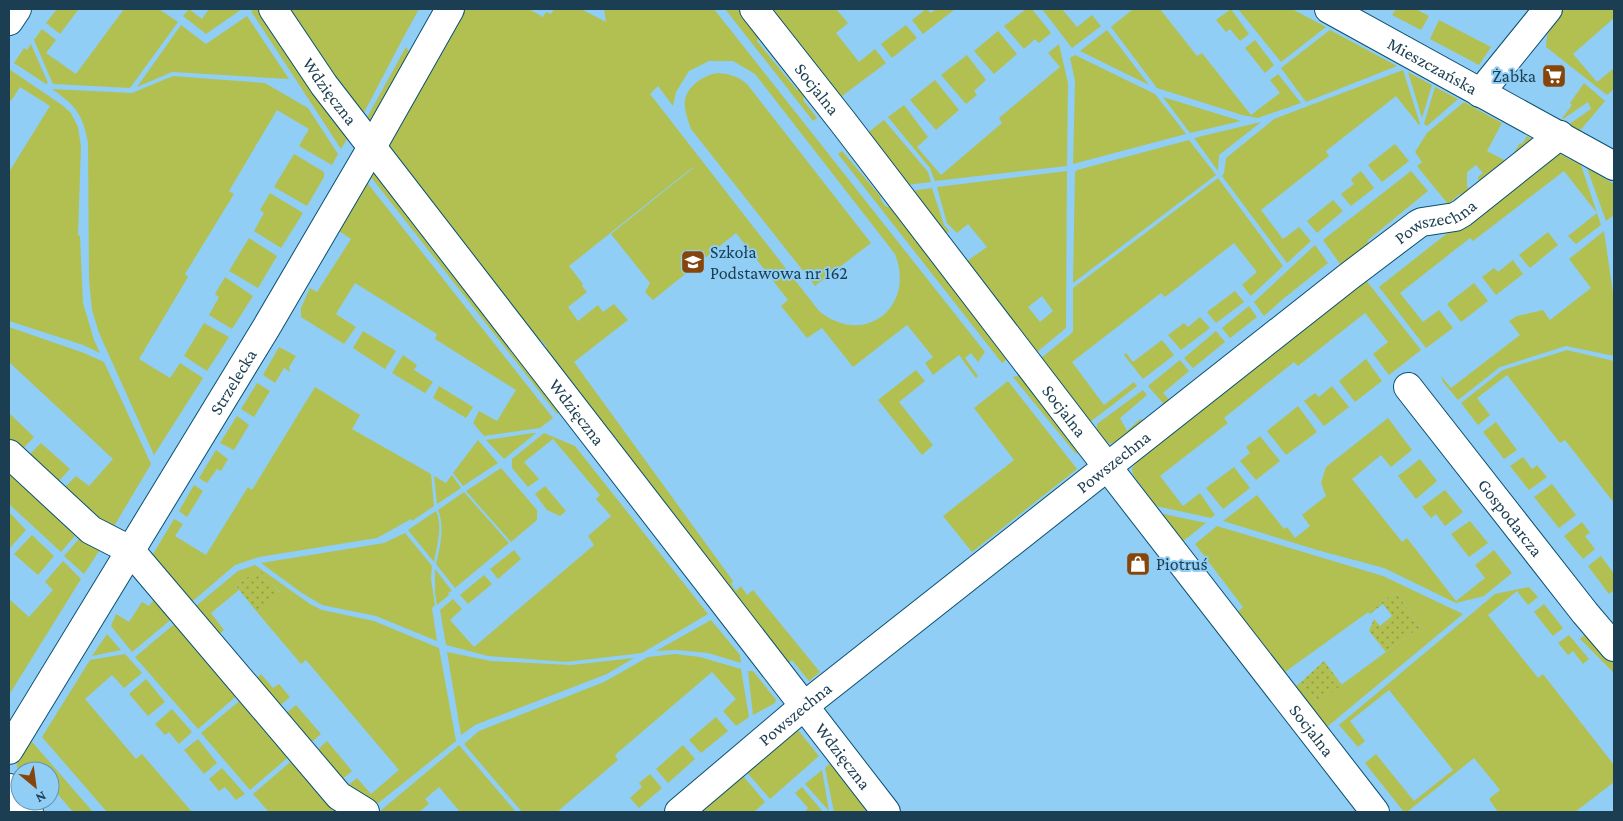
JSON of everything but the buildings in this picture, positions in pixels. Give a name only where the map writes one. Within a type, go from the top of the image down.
[{"type":"street","points":[[9,21],[17,9]]},
{"type":"street","name":"Wdzięczna","points":[[273,9],[324,85],[886,812]]},
{"type":"street","name":"Strzelecka","points":[[9,750],[266,328],[450,9]]},
{"type":"street","name":"Socjalna","points":[[754,9],[852,133],[1106,466],[1375,812]]},
{"type":"street","name":"Mieszczańska","points":[[1329,9],[1614,166]]},
{"type":"street","points":[[1480,93],[1548,9]]},
{"type":"street","name":"Powszechna","points":[[679,812],[804,706],[1106,466],[1418,224],[1454,217],[1462,213],[1560,135]]},
{"type":"street","name":"Gospodarcza","points":[[1408,387],[1584,613],[1614,648]]},
{"type":"street","points":[[9,454],[91,530],[130,550],[339,796],[364,812]]},
{"type":"street","points":[[9,788],[29,812]]},
{"type":"green space","points":[[57,9],[78,10],[60,34],[46,23]]},
{"type":"green space","points":[[124,9],[159,9],[178,22],[130,88],[53,84],[34,40],[42,29],[56,40],[46,53],[76,74]]},
{"type":"green space","points":[[189,9],[202,19],[209,9],[242,9],[206,34],[183,16]]},
{"type":"green space","points":[[265,9],[351,132],[341,149],[251,11]]},
{"type":"green space","points":[[280,9],[419,9],[360,120]]},
{"type":"green space","points":[[459,9],[529,9],[543,17],[546,12],[551,14],[554,9],[581,9],[606,22],[604,9],[714,9],[985,352],[978,362],[971,353],[965,358],[978,376],[976,378],[959,355],[933,375],[925,363],[933,357],[907,325],[853,367],[822,328],[807,338],[781,306],[788,300],[736,233],[653,300],[645,292],[650,283],[611,234],[693,167],[569,266],[587,292],[568,307],[578,321],[598,305],[603,312],[614,304],[628,320],[574,362],[733,581],[731,584],[736,591],[741,586],[747,595],[753,590],[820,672],[809,681],[792,660],[786,665],[542,351],[547,347],[541,340],[534,345],[385,150]],"holes":[[[709,61],[733,61],[755,74],[895,254],[900,273],[898,290],[892,305],[882,316],[868,323],[853,325],[836,321],[819,311],[650,94],[658,86],[673,106],[676,92],[689,71]]]},
{"type":"green space","points":[[725,9],[742,9],[761,33],[757,41],[797,90],[807,90],[803,100],[817,118],[813,121]]},
{"type":"green space","points":[[766,9],[836,9],[848,23],[836,33],[859,62],[875,49],[886,63],[842,96],[834,93]]},
{"type":"green space","points":[[926,9],[931,13],[936,9],[954,10],[923,34],[912,20]]},
{"type":"green space","points":[[1026,9],[1032,9],[1051,33],[1039,43],[1035,39],[1024,49],[1004,26]]},
{"type":"green space","points":[[1042,9],[1062,9],[1077,27],[1092,15],[1101,26],[1072,48]]},
{"type":"green space","points":[[1133,9],[1160,9],[1197,56],[1202,53],[1251,115],[1280,93],[1270,80],[1278,74],[1301,103],[1258,118],[1242,115],[1157,88],[1111,27]]},
{"type":"green space","points":[[1231,9],[1249,34],[1240,41],[1230,29],[1226,32],[1216,20]]},
{"type":"green space","points":[[1238,9],[1292,9],[1326,27],[1281,62]]},
{"type":"green space","points":[[1396,9],[1416,9],[1429,16],[1421,30],[1392,15]]},
{"type":"green space","points":[[1562,9],[1614,9],[1614,18],[1573,54],[1597,82],[1613,69],[1614,89],[1607,95],[1546,47],[1547,36],[1551,26]]},
{"type":"green space","points":[[247,16],[289,79],[172,72],[137,87],[181,25],[206,44]]},
{"type":"green space","points":[[1439,20],[1491,47],[1479,65],[1430,39]]},
{"type":"green space","points":[[906,25],[917,38],[892,58],[881,44]]},
{"type":"green space","points":[[1107,30],[1149,85],[1080,51]]},
{"type":"green space","points":[[1330,30],[1397,66],[1306,102],[1281,68]]},
{"type":"green space","points":[[998,31],[1017,54],[994,74],[974,51]]},
{"type":"green space","points":[[1255,40],[1274,65],[1265,73],[1245,48]]},
{"type":"green space","points":[[31,44],[48,83],[46,84],[14,63],[24,48],[27,50]]},
{"type":"green space","points":[[1059,44],[1068,83],[1067,166],[935,181],[930,168],[888,117],[904,105],[928,137],[917,147],[941,175],[1002,123],[999,118],[1060,67],[1048,53]]},
{"type":"green space","points":[[406,47],[415,60],[377,124],[364,123]]},
{"type":"green space","points":[[967,55],[986,80],[974,91],[977,95],[966,104],[941,75]]},
{"type":"green space","points":[[1075,55],[1155,94],[1186,134],[1073,164],[1075,81],[1070,58]]},
{"type":"green space","points":[[9,69],[62,105],[71,113],[78,127],[81,146],[78,235],[80,236],[83,303],[100,353],[83,345],[9,321],[9,172],[50,106],[20,87],[11,101],[9,100]]},
{"type":"green space","points":[[1403,70],[1419,125],[1396,96],[1326,151],[1329,156],[1261,210],[1283,239],[1299,227],[1311,241],[1287,263],[1222,176],[1226,158],[1274,119]]},
{"type":"green space","points":[[1408,72],[1432,85],[1422,118]]},
{"type":"green space","points":[[718,73],[733,76],[747,84],[871,243],[815,286],[691,129],[685,107],[685,100],[689,90],[707,76]]},
{"type":"green space","points":[[173,76],[265,83],[308,108],[338,154],[332,165],[299,146],[309,129],[277,110],[229,191],[234,194],[185,274],[188,277],[139,359],[170,378],[180,363],[203,378],[154,455],[99,333],[92,310],[89,280],[88,143],[84,125],[72,105],[52,89],[132,93]]},
{"type":"green space","points":[[935,80],[959,110],[936,130],[910,100]]},
{"type":"green space","points":[[1584,83],[1605,101],[1578,133],[1568,125],[1591,109],[1588,102],[1560,121],[1572,105],[1570,103]]},
{"type":"green space","points":[[1435,87],[1458,99],[1427,126],[1424,124]]},
{"type":"green space","points":[[1163,97],[1241,121],[1190,133]]},
{"type":"green space","points":[[1464,102],[1502,123],[1487,151],[1508,162],[1520,143],[1522,144],[1527,136],[1539,143],[1479,184],[1478,177],[1483,173],[1476,165],[1467,172],[1467,187],[1473,189],[1465,200],[1460,194],[1448,204],[1417,166],[1422,162],[1415,152],[1427,133]]},
{"type":"green space","points":[[884,120],[928,172],[931,182],[899,186],[866,134]]},
{"type":"green space","points":[[1261,122],[1219,155],[1218,171],[1194,138]]},
{"type":"green space","points":[[1189,140],[1216,175],[1073,283],[1075,172]]},
{"type":"green space","points":[[1395,144],[1409,161],[1382,182],[1368,165]]},
{"type":"green space","points":[[1553,150],[1581,165],[1597,213],[1564,171],[1473,241],[1470,238],[1400,293],[1423,322],[1439,310],[1453,328],[1426,348],[1379,287]]},
{"type":"green space","points":[[842,151],[881,197],[885,206],[899,209],[1008,351],[1006,360],[1002,363],[838,154]]},
{"type":"green space","points":[[294,154],[324,172],[324,177],[307,206],[274,187]]},
{"type":"green space","points":[[376,165],[565,407],[557,414],[371,177]]},
{"type":"green space","points":[[1587,168],[1614,184],[1614,215],[1606,221]]},
{"type":"green space","points":[[1067,171],[1066,328],[1031,357],[1028,355],[1032,345],[1008,314],[998,316],[994,310],[997,301],[974,270],[964,271],[960,266],[987,247],[968,224],[957,233],[947,223],[937,187]],"holes":[[[1042,296],[1053,311],[1040,322],[1028,307]]]},
{"type":"green space","points":[[1361,171],[1374,188],[1351,206],[1341,194],[1354,184],[1351,179]]},
{"type":"green space","points":[[1411,171],[1428,191],[1368,240],[1366,255],[1345,271],[1323,240]]},
{"type":"green space","points":[[1218,178],[1283,266],[1251,296],[1242,285],[1257,272],[1234,243],[1165,297],[1161,293],[1072,362],[1104,405],[1134,382],[1137,386],[1085,426],[1035,363],[1073,332],[1073,288]]},
{"type":"green space","points":[[365,180],[553,418],[540,428],[484,436],[473,423],[479,411],[497,421],[516,390],[435,339],[437,334],[355,283],[336,314],[356,327],[344,344],[301,317],[301,308],[310,288],[317,292],[351,239],[336,229]]},
{"type":"green space","points":[[932,188],[944,225],[949,231],[945,235],[903,192]]},
{"type":"green space","points":[[270,193],[303,213],[281,248],[254,231],[264,213],[260,210]]},
{"type":"green space","points":[[1333,200],[1343,211],[1317,233],[1307,221]]},
{"type":"green space","points":[[1597,213],[1601,225],[1576,244],[1568,236]]},
{"type":"green space","points":[[1604,231],[1614,300],[1614,356],[1566,346],[1500,367],[1458,400],[1443,382],[1441,376],[1451,388],[1520,335],[1509,321],[1517,316],[1543,310],[1550,320],[1591,288],[1569,259]]},
{"type":"green space","points":[[1548,232],[1558,245],[1530,268],[1519,255]]},
{"type":"green space","points":[[249,238],[277,256],[258,288],[229,271]]},
{"type":"green space","points":[[1315,245],[1328,263],[1264,316],[1254,302]]},
{"type":"green space","points":[[1513,260],[1523,274],[1496,295],[1482,277],[1494,268],[1498,272]]},
{"type":"green space","points":[[1362,275],[1421,350],[1389,375],[1373,354],[1388,342],[1365,313],[1298,366],[1294,362],[1224,418],[1228,423],[1160,476],[1183,506],[1200,493],[1215,515],[1211,518],[1156,506],[1133,475],[1132,468],[1137,462],[1133,456]]},
{"type":"green space","points":[[225,277],[253,296],[232,329],[209,315],[219,297],[215,294]]},
{"type":"green space","points":[[1474,283],[1488,301],[1461,322],[1447,304]]},
{"type":"green space","points":[[1235,291],[1244,302],[1216,323],[1207,312]]},
{"type":"green space","points":[[1249,306],[1257,317],[1230,338],[1222,328]]},
{"type":"green space","points":[[1200,317],[1210,328],[1181,350],[1168,335],[1184,323],[1188,327]]},
{"type":"green space","points":[[204,323],[229,337],[207,371],[184,356]]},
{"type":"green space","points":[[9,327],[84,353],[104,362],[151,464],[110,533],[61,491],[76,476],[89,486],[113,459],[9,362]]},
{"type":"green space","points":[[363,331],[396,351],[385,369],[353,348]]},
{"type":"green space","points":[[1216,331],[1225,342],[1193,368],[1184,358]]},
{"type":"green space","points":[[1162,340],[1174,355],[1143,379],[1124,355],[1126,353],[1133,362]]},
{"type":"green space","points":[[279,347],[296,356],[289,367],[290,372],[284,368],[275,383],[263,375]]},
{"type":"green space","points":[[1567,350],[1614,361],[1614,503],[1565,440],[1560,443],[1507,375],[1477,398],[1490,415],[1478,425],[1461,403],[1503,370]]},
{"type":"green space","points":[[403,355],[417,365],[414,370],[433,382],[425,393],[392,373]]},
{"type":"green space","points":[[1366,359],[1382,381],[1355,402],[1339,381]]},
{"type":"green space","points":[[1180,360],[1189,371],[1163,393],[1174,405],[1169,410],[1148,386]]},
{"type":"green space","points":[[916,370],[925,381],[899,402],[933,445],[922,455],[878,400]]},
{"type":"green space","points":[[1021,375],[1082,449],[1076,454],[1013,377]]},
{"type":"green space","points":[[1008,381],[1077,469],[972,552],[943,516],[1014,460],[974,408]]},
{"type":"green space","points":[[257,383],[270,391],[254,417],[241,409]]},
{"type":"green space","points":[[439,386],[473,407],[466,418],[433,398]]},
{"type":"green space","points":[[1332,386],[1349,407],[1324,426],[1304,401],[1315,393],[1319,397]]},
{"type":"green space","points":[[315,387],[360,415],[352,429],[431,474],[434,506],[412,521],[411,519],[377,538],[259,557],[235,565],[187,606],[149,561],[174,519],[183,524],[175,536],[206,555],[248,487],[252,490]]},
{"type":"green space","points":[[1143,390],[1147,395],[1120,418],[1127,431],[1140,419],[1147,422],[1124,445],[1119,439],[1111,444],[1107,442],[1097,431],[1097,424]]},
{"type":"green space","points":[[1298,406],[1317,432],[1286,455],[1267,431]]},
{"type":"green space","points":[[9,413],[34,437],[18,454],[9,445]]},
{"type":"green space","points":[[237,416],[249,425],[234,450],[220,443]]},
{"type":"green space","points":[[1388,418],[1412,450],[1391,467],[1381,455],[1352,479],[1402,542],[1407,538],[1456,601],[1485,578],[1475,565],[1494,550],[1512,573],[1484,596],[1456,603],[1384,568],[1223,521],[1257,495],[1284,529],[1287,527],[1295,538],[1310,526],[1302,515],[1326,496],[1321,483],[1326,467]]},
{"type":"green space","points":[[1496,422],[1517,450],[1504,459],[1483,432]]},
{"type":"green space","points":[[536,433],[504,459],[486,440]]},
{"type":"green space","points":[[544,433],[575,446],[708,614],[642,653],[566,662],[488,656],[446,645],[440,610],[453,599],[462,609],[450,620],[474,647],[594,545],[588,536],[611,516],[596,499],[600,495],[553,439],[524,462],[539,479],[528,487],[512,468],[512,459]]},
{"type":"green space","points":[[1260,436],[1280,461],[1256,480],[1240,461],[1250,453],[1246,447]]},
{"type":"green space","points":[[478,440],[498,463],[463,486],[453,473]]},
{"type":"green space","points":[[41,443],[70,469],[54,486],[25,459]]},
{"type":"green space","points":[[216,450],[228,459],[221,471],[217,469],[207,483],[199,478]]},
{"type":"green space","points":[[1523,457],[1532,469],[1537,465],[1547,477],[1529,490],[1510,466]]},
{"type":"green space","points":[[1420,459],[1437,481],[1416,499],[1398,476]]},
{"type":"green space","points":[[1234,467],[1250,488],[1223,509],[1206,488]]},
{"type":"green space","points":[[501,468],[537,510],[537,520],[511,542],[466,491]]},
{"type":"green space","points":[[14,469],[80,530],[61,552],[9,504],[9,475]]},
{"type":"green space","points":[[452,475],[461,488],[437,504],[434,476],[446,483]]},
{"type":"green space","points":[[1552,484],[1576,515],[1559,528],[1534,497]]},
{"type":"green space","points":[[194,485],[203,491],[187,517],[179,511]]},
{"type":"green space","points":[[545,486],[566,511],[560,516],[547,510],[535,494]]},
{"type":"green space","points":[[1445,490],[1463,512],[1445,526],[1436,514],[1431,518],[1422,507]]},
{"type":"green space","points":[[464,492],[509,543],[455,588],[436,564],[441,530],[438,510]]},
{"type":"green space","points":[[436,511],[439,530],[434,562],[408,530]]},
{"type":"green space","points":[[1150,511],[1206,523],[1177,546]]},
{"type":"green space","points":[[9,512],[26,530],[9,549]]},
{"type":"green space","points":[[1470,521],[1488,543],[1469,557],[1451,534]]},
{"type":"green space","points":[[1582,522],[1590,533],[1585,536],[1595,549],[1583,559],[1564,536]]},
{"type":"green space","points":[[1217,526],[1383,576],[1463,614],[1322,731],[1289,691],[1301,682],[1318,702],[1420,627],[1396,592],[1278,677],[1232,617],[1243,607],[1195,544]]},
{"type":"green space","points":[[84,533],[103,545],[84,574],[64,556]]},
{"type":"green space","points":[[405,533],[432,566],[431,579],[435,605],[432,608],[437,641],[376,616],[322,605],[261,563],[384,543]]},
{"type":"green space","points":[[32,535],[54,556],[38,575],[14,554]]},
{"type":"green space","points":[[514,550],[521,559],[498,579],[490,569]]},
{"type":"green space","points":[[1601,556],[1614,574],[1614,590],[1609,594],[1588,566]]},
{"type":"green space","points":[[63,561],[81,579],[9,695],[9,599],[29,617],[53,590],[45,582]]},
{"type":"green space","points":[[255,565],[310,604],[322,610],[374,621],[439,648],[456,741],[372,808],[342,790],[357,778],[371,794],[399,770],[306,660],[301,664],[257,612],[280,592],[258,570],[236,586],[239,590],[211,613],[224,630],[214,638],[191,610],[238,571]]},
{"type":"green space","points":[[259,569],[280,593],[257,612],[236,586]]},
{"type":"green space","points":[[435,569],[452,591],[437,605],[435,593]]},
{"type":"green space","points":[[484,575],[492,584],[468,604],[460,595]]},
{"type":"green space","points":[[1529,587],[1538,597],[1528,605],[1517,591],[1488,615],[1538,678],[1543,674],[1614,765],[1614,782],[1575,812],[1498,812],[1489,799],[1500,790],[1474,758],[1407,812],[1404,812],[1365,763],[1376,754],[1414,801],[1453,770],[1389,690],[1350,721],[1365,741],[1358,747],[1339,725],[1495,594]]},
{"type":"green space","points":[[1396,592],[1420,627],[1386,652],[1369,631],[1374,619],[1380,626],[1392,616],[1383,604],[1370,614],[1368,612]]},
{"type":"green space","points":[[156,597],[174,617],[132,652],[111,626],[116,614],[129,622],[142,602],[149,606]]},
{"type":"green space","points":[[1544,604],[1563,628],[1553,636],[1534,612]]},
{"type":"green space","points":[[711,620],[740,655],[741,663],[708,653],[676,650],[656,651]]},
{"type":"green space","points":[[178,621],[240,693],[198,729],[135,657]]},
{"type":"green space","points":[[1589,631],[1614,663],[1614,673],[1580,639]]},
{"type":"green space","points":[[107,634],[121,650],[92,656]]},
{"type":"green space","points":[[1569,635],[1589,659],[1583,664],[1573,651],[1568,655],[1558,643]]},
{"type":"green space","points":[[447,652],[491,661],[571,665],[634,658],[607,674],[475,725],[461,735]]},
{"type":"green space","points":[[125,654],[142,673],[124,688],[112,675],[85,699],[136,759],[142,754],[192,812],[107,812],[42,737],[90,660]]},
{"type":"green space","points":[[675,654],[700,657],[741,669],[749,717],[736,726],[723,711],[736,699],[712,672],[615,755],[618,760],[557,812],[522,812],[464,744],[479,731],[604,682],[648,657]]},
{"type":"green space","points":[[1324,661],[1342,685],[1318,702],[1301,682]]},
{"type":"green space","points":[[748,671],[753,671],[776,700],[775,703],[753,715]]},
{"type":"green space","points":[[261,674],[273,688],[279,684],[290,697],[276,709],[252,682]]},
{"type":"green space","points":[[146,679],[165,702],[148,716],[129,694]]},
{"type":"green space","points":[[243,698],[292,754],[250,790],[201,733]]},
{"type":"green space","points":[[296,705],[321,734],[307,746],[282,717]]},
{"type":"green space","points":[[172,709],[192,732],[179,744],[169,732],[165,735],[155,724]]},
{"type":"green space","points":[[716,717],[728,731],[701,753],[689,740]]},
{"type":"green space","points":[[793,724],[819,756],[770,799],[744,769]]},
{"type":"green space","points":[[27,736],[49,761],[17,761]]},
{"type":"green space","points":[[198,739],[217,763],[204,774],[184,750]]},
{"type":"green space","points":[[327,741],[352,771],[338,783],[314,753]]},
{"type":"green space","points":[[459,745],[516,812],[460,812],[439,787],[425,799],[429,804],[419,812],[379,812]]},
{"type":"green space","points":[[683,745],[695,759],[668,783],[656,769]]},
{"type":"green space","points":[[295,758],[342,812],[269,812],[253,794]]},
{"type":"green space","points":[[833,761],[870,808],[865,812],[834,812],[825,768]]},
{"type":"green space","points":[[222,768],[245,794],[236,800],[225,787],[219,791],[209,779]]},
{"type":"green space","points":[[822,770],[829,811],[805,784]]},
{"type":"green space","points":[[739,771],[765,802],[754,812],[694,812]]},
{"type":"green space","points":[[60,774],[93,812],[73,812],[60,797]]},
{"type":"green space","points":[[650,774],[662,788],[639,808],[630,798],[642,787],[639,783]]},
{"type":"green space","points":[[802,787],[823,812],[805,811],[808,808],[795,793]]},
{"type":"place","name":"Żabka","points":[[1554,76]]},
{"type":"place","name":"Szkoła Podstawowa nr 162","points":[[693,262]]},
{"type":"place","name":"Piotruś","points":[[1138,564]]}]
